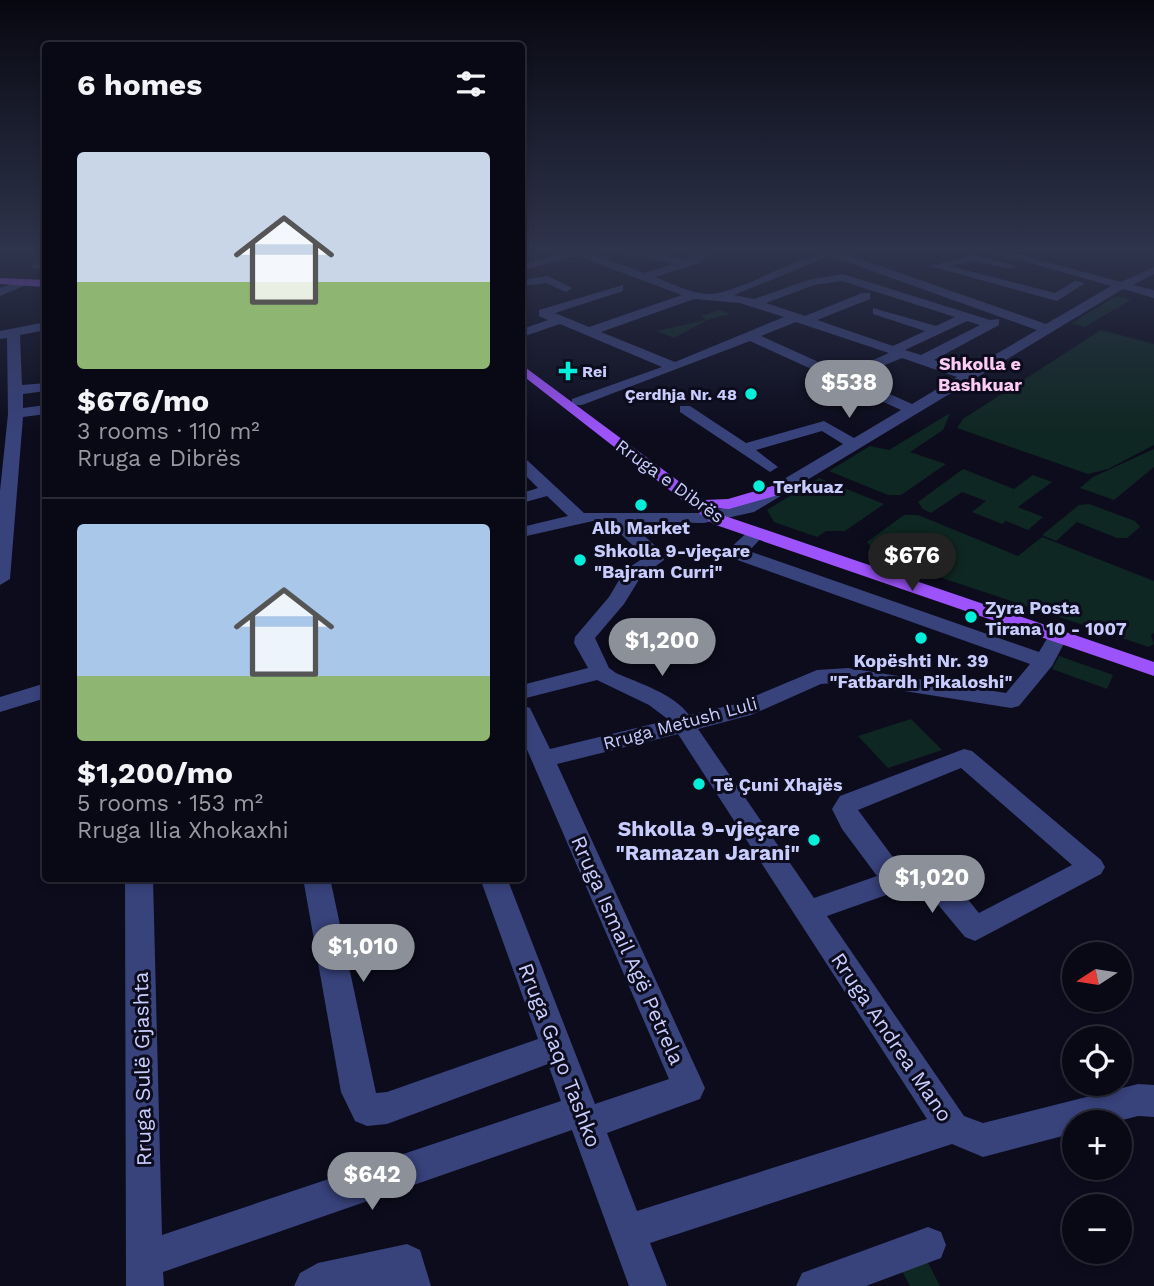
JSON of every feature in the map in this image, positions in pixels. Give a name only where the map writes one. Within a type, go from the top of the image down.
[{"type":"main road","name":"Rruga e Dibrës","points":[[525,362],[718,511]]},
{"type":"main road","name":"Rruga e Dibrës","points":[[525,371],[718,511],[763,531],[951,600],[1154,669]]},
{"type":"main road","points":[[718,511],[729,504],[783,488]]},
{"type":"main road","points":[[761,501],[757,516],[763,531]]},
{"type":"main road","name":"Rruga e Dibrës","points":[[763,531],[1154,658]]},
{"type":"street","points":[[543,313],[675,367]]},
{"type":"street","points":[[588,332],[642,313]]},
{"type":"street","points":[[784,313],[969,376]]},
{"type":"street","points":[[578,402],[750,336],[823,313]]},
{"type":"street","points":[[880,313],[936,330]]},
{"type":"street","points":[[930,313],[990,324]]},
{"type":"street","points":[[944,313],[959,320]]},
{"type":"street","points":[[1003,313],[1048,329]]},
{"type":"street","points":[[525,531],[580,518],[718,511],[761,501],[1075,313]]},
{"type":"street","points":[[923,360],[1009,315]]},
{"type":"street","points":[[525,332],[560,320]]},
{"type":"street","points":[[844,377],[959,320]]},
{"type":"street","points":[[0,579],[11,397],[6,334],[42,327]]},
{"type":"street","points":[[750,336],[914,410]]},
{"type":"street","points":[[11,397],[42,388]]},
{"type":"street","points":[[11,397],[42,408]]},
{"type":"street","points":[[685,409],[770,467]]},
{"type":"street","points":[[743,449],[824,426],[855,445]]},
{"type":"street","points":[[525,472],[580,518]]},
{"type":"street","points":[[525,497],[550,491]]},
{"type":"street","points":[[525,691],[601,672],[585,643],[585,637],[617,600],[632,574],[655,560],[654,555],[612,516]]},
{"type":"street","points":[[763,531],[736,553],[1044,661]]},
{"type":"street","points":[[933,623],[951,600]]},
{"type":"street","name":"Rruga Metush Luli","points":[[543,759],[753,706],[804,681],[826,675],[848,675],[1011,701],[1044,661],[1058,636]]},
{"type":"street","name":"Rruga Andrea Mano","points":[[601,672],[666,705],[683,724],[953,1128],[983,1140],[1138,1100],[1154,1101]]},
{"type":"street","points":[[0,705],[42,691]]},
{"type":"street","name":"Rruga Ismail Agë Petrela","points":[[525,720],[690,1088],[583,1117]]},
{"type":"street","points":[[808,911],[918,872],[927,873],[975,929],[1092,867],[964,758],[849,803],[845,809],[850,822],[895,880]]},
{"type":"street","name":"Rruga Sulë Gjashta","points":[[139,882],[145,1273],[583,1117]]},
{"type":"street","points":[[317,882],[357,1092],[367,1110],[387,1108],[556,1047]]},
{"type":"street","name":"Rruga Gaqo Tashko","points":[[494,882],[648,1286]]},
{"type":"street","points":[[627,1232],[953,1128]]},
{"type":"street","points":[[815,1286],[928,1245]]},
{"type":"street","points":[[313,1286],[318,1282],[407,1263],[412,1286]]},
{"type":"green space","points":[[710,313],[731,314],[709,319],[674,338],[657,331],[706,320],[701,316]]},
{"type":"green space","points":[[1088,313],[1108,313],[1084,327],[1072,323]]},
{"type":"green space","points":[[1101,330],[1154,344],[1154,445],[1108,469],[1088,474],[957,428],[963,419]]},
{"type":"green space","points":[[950,413],[943,430],[910,452],[946,464],[901,495],[888,495],[829,471],[870,446],[889,450]]},
{"type":"green space","points":[[1154,449],[1154,467],[1114,500],[1080,488],[1093,477]]},
{"type":"green space","points":[[963,469],[1014,489],[1033,475],[1052,482],[1018,507],[1043,517],[1028,530],[1006,521],[1002,524],[972,512],[986,501],[962,492],[931,513],[923,509],[918,502]]},
{"type":"green space","points":[[819,478],[884,504],[845,531],[826,531],[817,537],[774,522],[767,510]]},
{"type":"green space","points":[[1089,504],[1135,521],[1140,527],[1127,538],[1117,538],[1077,522],[1056,541],[1042,535],[1079,505]]},
{"type":"green space","points":[[904,515],[918,515],[1018,556],[1042,537],[1154,581],[1154,632],[1151,636],[1154,644],[1149,647],[870,554],[871,547],[867,542]]},
{"type":"green space","points":[[1059,656],[1113,675],[1107,689],[1052,669]]},
{"type":"green space","points":[[911,719],[942,750],[888,768],[858,736]]},
{"type":"green space","points":[[926,1259],[940,1286],[910,1286],[901,1269]]},
{"type":"place","name":"Rei","points":[[568,371]]},
{"type":"place","name":"Çerdhja Nr. 48","points":[[751,394]]},
{"type":"place","name":"Terkuaz","points":[[759,486]]},
{"type":"place","name":"Alb Market","points":[[641,505]]},
{"type":"place","name":"Shkolla 9-vjeçare \"Bajram Curri\"","points":[[580,560]]},
{"type":"place","name":"Zyra Posta Tirana 10 - 1007","points":[[971,617]]},
{"type":"place","name":"Kopështi Nr. 39 \"Fatbardh Pikaloshi\"","points":[[921,638]]},
{"type":"place","name":"Të Çuni Xhajës","points":[[699,784]]},
{"type":"place","name":"Shkolla 9-vjeçare \"Ramazan Jarani\"","points":[[814,840]]},
{"type":"district","name":"Shkolla e Bashkuar","points":[[980,373]]}]
